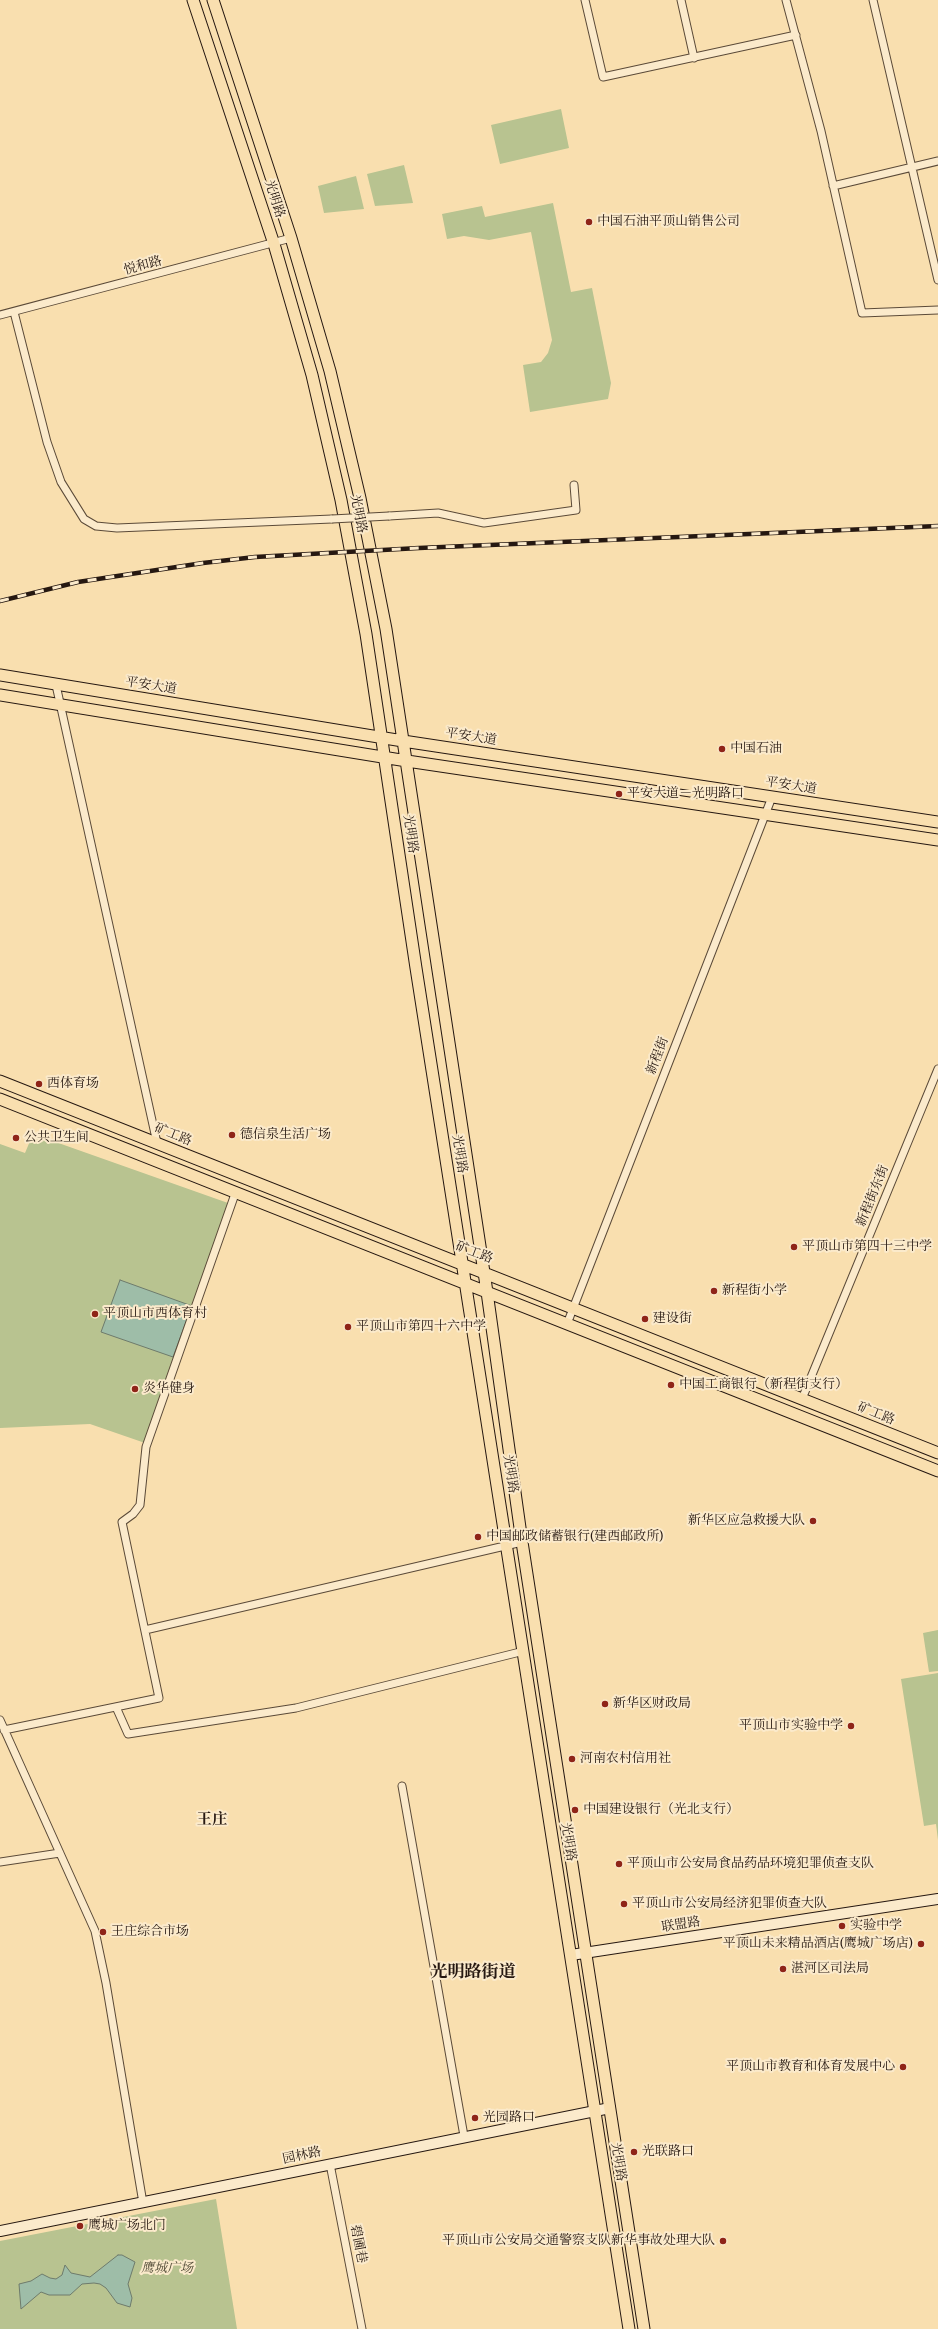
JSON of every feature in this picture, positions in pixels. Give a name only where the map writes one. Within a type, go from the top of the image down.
[{"type":"main road","name":"光明路","points":[[193,0],[274,244],[312,376],[341,500],[366,634],[629,2329]]},
{"type":"main road","name":"光明路","points":[[213,0],[291,238],[330,372],[360,498],[386,629],[487,1292],[522,1542],[644,2329]]},
{"type":"main road","name":"平安大道","points":[[0,675],[382,738],[938,822]]},
{"type":"main road","points":[[0,695],[60,703],[407,761],[938,840]]},
{"type":"main road","name":"矿工路","points":[[0,1081],[938,1453]]},
{"type":"main road","points":[[0,1099],[235,1194],[487,1292],[938,1471]]},
{"type":"street","points":[[585,0],[603,77],[796,36]]},
{"type":"street","points":[[682,0],[694,58]]},
{"type":"street","points":[[786,0],[833,186],[862,313],[938,310]]},
{"type":"street","points":[[873,0],[938,280]]},
{"type":"street","points":[[833,186],[938,161]]},
{"type":"street","name":"悦和路","points":[[0,315],[274,244],[291,238]]},
{"type":"street","points":[[14,312],[47,442],[61,482],[84,519],[96,526],[117,528],[438,513],[484,523],[576,510],[574,485]]},
{"type":"street","points":[[56,685],[157,1143]]},
{"type":"street","name":"新程街","points":[[567,1324],[772,797]]},
{"type":"street","name":"新程街东街","points":[[802,1399],[938,1069]]},
{"type":"street","points":[[4,1730],[159,1698],[122,1522],[140,1505],[146,1447],[235,1194]]},
{"type":"street","points":[[145,1630],[522,1542]]},
{"type":"street","points":[[116,1706],[128,1734],[296,1708],[524,1651]]},
{"type":"street","points":[[0,1720],[95,1931],[99,1945],[143,2203]]},
{"type":"street","points":[[402,1786],[464,2136]]},
{"type":"street","points":[[0,1862],[60,1853]]},
{"type":"street","name":"联盟路","points":[[571,1955],[938,1899]]},
{"type":"street","name":"园林路","points":[[0,2231],[143,2203],[464,2136],[610,2108]]},
{"type":"street","name":"碧圃巷","points":[[330,2164],[362,2329]]},
{"type":"green space","points":[[561,109],[569,148],[500,164],[491,125]]},
{"type":"green space","points":[[404,165],[413,203],[375,206],[367,174]]},
{"type":"green space","points":[[356,176],[364,209],[324,213],[318,186]]},
{"type":"green space","points":[[553,203],[571,292],[592,288],[611,383],[608,399],[530,412],[523,365],[541,362],[548,353],[552,340],[531,232],[489,240],[464,236],[447,239],[442,214],[482,206],[485,217]]},
{"type":"green space","name":"平顶山市西体育村","points":[[33,1134],[228,1203],[145,1443],[90,1424],[0,1428],[0,1144],[25,1153]]},
{"type":"green space","points":[[938,1630],[938,1671],[929,1672],[923,1633]]},
{"type":"green space","points":[[938,1673],[938,1840],[936,1824],[924,1826],[901,1679]]},
{"type":"green space","name":"鹰城广场","points":[[216,2199],[237,2329],[0,2329],[0,2241]]},
{"type":"shaded area","points":[[120,1280],[192,1306],[173,1357],[101,1332]]},
{"type":"shaded area","points":[[118,2255],[122,2255],[135,2262],[128,2284],[132,2298],[130,2307],[117,2303],[106,2288],[100,2284],[94,2283],[82,2284],[70,2295],[49,2295],[41,2292],[21,2309],[19,2284],[31,2281],[42,2274],[56,2279],[62,2275],[65,2265],[71,2273],[90,2277]]},
{"type":"railway","points":[[0,601],[78,582],[203,563],[255,557],[419,548],[938,526]]},
{"type":"place","name":"中国石油平顶山销售公司","points":[[589,222]]},
{"type":"place","name":"中国石油","points":[[722,749]]},
{"type":"place","name":"平安大道－光明路口","points":[[619,794]]},
{"type":"place","name":"西体育场","points":[[39,1084]]},
{"type":"place","name":"德信泉生活广场","points":[[232,1135]]},
{"type":"place","name":"公共卫生间","points":[[16,1138]]},
{"type":"place","name":"平顶山市第四十三中学","points":[[794,1247]]},
{"type":"place","name":"新程街小学","points":[[714,1291]]},
{"type":"place","name":"平顶山市西体育村","points":[[95,1314]]},
{"type":"place","name":"建设街","points":[[645,1319]]},
{"type":"place","name":"平顶山市第四十六中学","points":[[348,1327]]},
{"type":"place","name":"中国工商银行（新程街支行）","points":[[671,1385]]},
{"type":"place","name":"炎华健身","points":[[135,1389]]},
{"type":"place","name":"新华区应急救援大队","points":[[813,1521]]},
{"type":"place","name":"中国邮政储蓄银行(建西邮政所)","points":[[478,1537]]},
{"type":"place","name":"新华区财政局","points":[[605,1704]]},
{"type":"place","name":"平顶山市实验中学","points":[[851,1726]]},
{"type":"place","name":"河南农村信用社","points":[[572,1759]]},
{"type":"place","name":"中国建设银行（光北支行）","points":[[575,1810]]},
{"type":"place","name":"平顶山市公安局食品药品环境犯罪侦查支队","points":[[619,1864]]},
{"type":"place","name":"平顶山市公安局经济犯罪侦查大队","points":[[624,1904]]},
{"type":"place","name":"实验中学","points":[[842,1926]]},
{"type":"place","name":"王庄综合市场","points":[[103,1932]]},
{"type":"place","name":"平顶山未来精品酒店(鹰城广场店)","points":[[921,1944]]},
{"type":"place","name":"湛河区司法局","points":[[783,1969]]},
{"type":"place","name":"平顶山市教育和体育发展中心","points":[[903,2067]]},
{"type":"place","name":"光园路口","points":[[475,2118]]},
{"type":"place","name":"光联路口","points":[[634,2152]]},
{"type":"place","name":"鹰城广场北门","points":[[80,2226]]},
{"type":"place","name":"平顶山市公安局交通警察支队新华事故处理大队","points":[[723,2241]]},
{"type":"district","name":"王庄","points":[[212,1820]]},
{"type":"district","name":"光明路街道","points":[[473,1973]]}]
